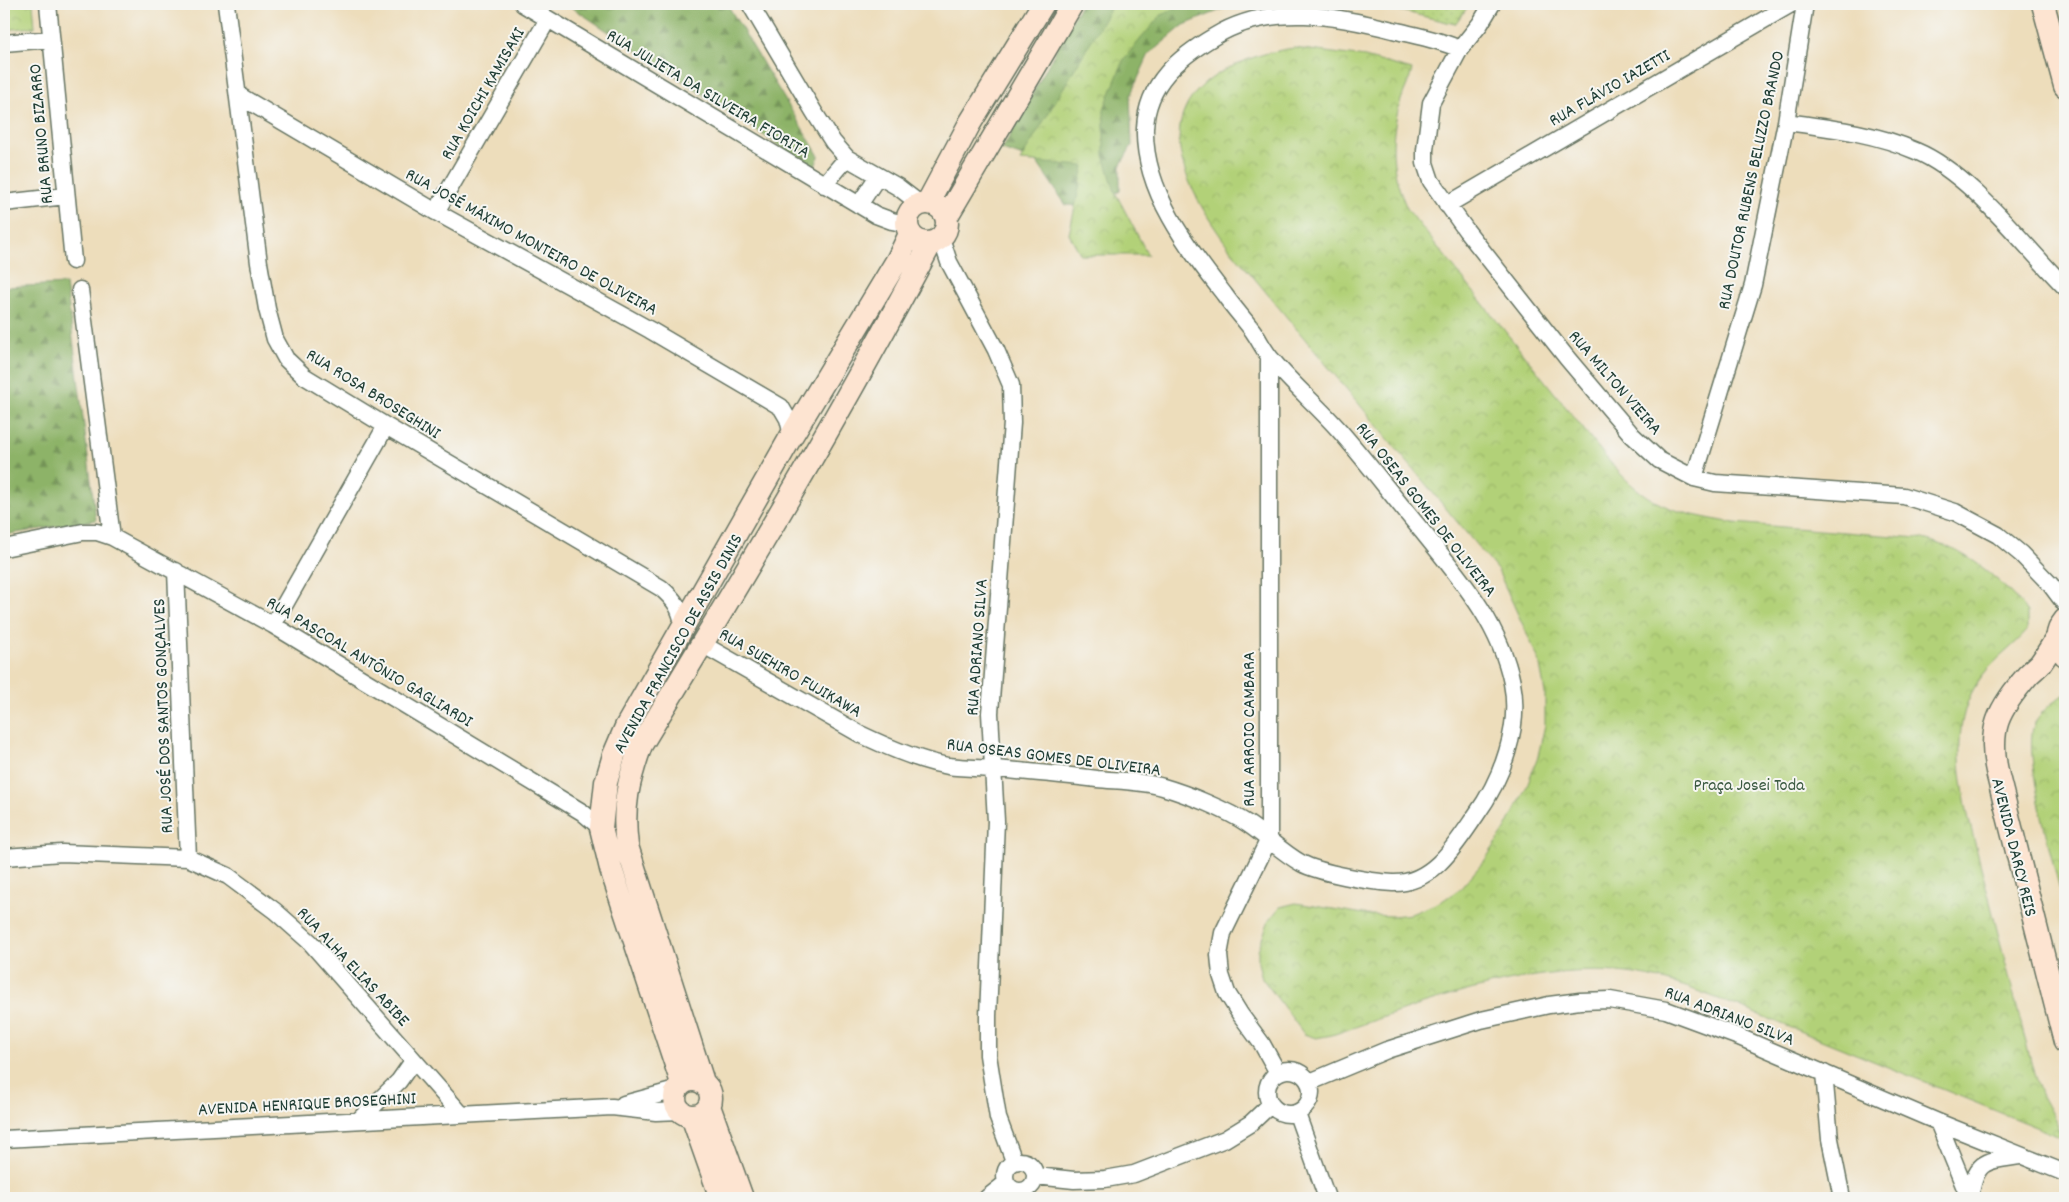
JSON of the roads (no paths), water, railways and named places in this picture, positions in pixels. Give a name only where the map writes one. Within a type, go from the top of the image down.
[{"type":"main road","points":[[947,216],[940,206],[924,203],[913,208],[908,215],[908,229],[919,242],[936,241],[947,228],[947,216],[1072,4]]},
{"type":"main road","points":[[2043,4],[2065,86]]},
{"type":"main road","points":[[924,203],[1034,10]]},
{"type":"main road","name":"AVENIDA FRANCISCO DE ASSIS DINIS","points":[[742,1198],[691,1098],[611,869],[601,828],[606,782],[614,755],[626,727],[792,435],[898,259],[908,229]]},
{"type":"main road","name":"AVENIDA FRANCISCO DE ASSIS DINIS","points":[[721,1198],[691,1098],[627,846],[624,821],[626,796],[641,745],[814,454],[936,241]]},
{"type":"main road","name":"AVENIDA DARCY REIS","points":[[2063,628],[2040,664],[2029,673],[1999,713],[1994,728],[1994,760],[2065,1042]]},
{"type":"street","name":"RUA BRUNO BIZARRO","points":[[48,4],[72,261]]},
{"type":"street","name":"RUA ROSA BROSEGHINI","points":[[226,4],[259,263],[267,310],[275,339],[286,359],[304,376],[661,588],[674,599],[681,612],[684,627]]},
{"type":"street","name":"RUA JULIETA DA SILVEIRA FIORITA","points":[[523,4],[824,185],[876,215],[908,229]]},
{"type":"street","points":[[750,4],[814,112],[847,158],[924,203]]},
{"type":"street","name":"RUA MILTON VIEIRA","points":[[1492,4],[1480,24],[1460,49],[1431,103],[1425,150],[1425,162],[1431,181],[1447,205],[1562,351],[1632,436],[1659,460],[1694,478],[1716,483],[1747,486],[1840,490],[1904,496],[1955,512],[2006,541],[2050,584],[2063,628]]},
{"type":"street","name":"RUA FLÁVIO IAZETTI","points":[[1447,205],[1791,4]]},
{"type":"street","name":"RUA DOUTOR RUBENS BELUZZO BRANDO","points":[[1694,478],[1752,285],[1786,122],[1805,4]]},
{"type":"street","name":"RUA OSEAS GOMES DE OLIVEIRA","points":[[860,734],[882,744],[946,765],[1162,787],[1243,820],[1302,863],[1357,878],[1396,883],[1421,876],[1432,869],[1448,854],[1482,808],[1496,782],[1510,744],[1514,712],[1513,686],[1506,660],[1492,628],[1471,591],[1338,428],[1269,358],[1255,334],[1180,236],[1152,178],[1146,153],[1145,126],[1150,103],[1162,79],[1177,61],[1224,30],[1267,18],[1295,14],[1322,15],[1365,22],[1445,42],[1460,49]]},
{"type":"street","name":"RUA KOICHI KAMISAKI","points":[[436,212],[548,20]]},
{"type":"street","points":[[4,43],[51,39]]},
{"type":"street","name":"RUA JOSÉ MÁXIMO MONTEIRO DE OLIVEIRA","points":[[238,95],[436,212],[650,330],[781,407],[788,419],[792,435]]},
{"type":"street","points":[[1786,122],[1877,136],[1918,152],[1956,176],[2062,281]]},
{"type":"street","points":[[824,185],[847,158]]},
{"type":"street","points":[[859,205],[878,176]]},
{"type":"street","points":[[4,203],[66,196]]},
{"type":"street","name":"RUA ADRIANO SILVA","points":[[936,241],[996,350],[1011,385],[1012,423],[990,713],[996,821],[988,1055],[998,1118],[1014,1161]]},
{"type":"street","points":[[4,548],[82,532],[97,532],[112,536],[80,290]]},
{"type":"street","name":"RUA ARROIO CAMBARA","points":[[1269,358],[1269,839],[1223,933],[1219,955],[1221,975],[1227,993],[1262,1044],[1278,1073]]},
{"type":"street","points":[[273,625],[386,426]]},
{"type":"street","name":"RUA PASCOAL ANTÔNIO GAGLIARDI","points":[[112,536],[273,625],[582,812],[601,828]]},
{"type":"street","name":"RUA JOSÉ DOS SANTOS GONÇALVES","points":[[176,572],[188,858]]},
{"type":"street","name":"RUA MILTON VIEIRA","points":[[2063,628],[2065,616]]},
{"type":"street","name":"RUA SUEHIRO FUJIKAWA","points":[[702,644],[860,734]]},
{"type":"street","name":"RUA ALHA ELIAS ABIBE","points":[[4,858],[62,853],[188,858],[228,876],[274,911],[310,942],[462,1115]]},
{"type":"street","name":"RUA ADRIANO SILVA","points":[[1310,1082],[1387,1050],[1482,1020],[1549,1005],[1610,1000],[1666,1010],[1739,1037],[1938,1122],[2065,1173]]},
{"type":"street","points":[[359,1120],[399,1081],[413,1061]]},
{"type":"street","points":[[1290,1070],[1302,1074],[1310,1082],[1312,1095],[1307,1106],[1296,1114],[1282,1114],[1270,1105],[1266,1093],[1270,1081],[1278,1073],[1290,1070]]},
{"type":"street","points":[[1824,1073],[1830,1139],[1842,1198]]},
{"type":"street","name":"AVENIDA HENRIQUE BROSEGHINI","points":[[4,1139],[612,1107],[691,1098]]},
{"type":"street","points":[[1036,1176],[1074,1180],[1104,1179],[1134,1174],[1225,1139],[1251,1123],[1270,1105]]},
{"type":"street","points":[[1296,1114],[1326,1198]]},
{"type":"street","points":[[1938,1122],[1970,1198]]},
{"type":"street","points":[[1970,1198],[1973,1180],[1978,1169],[1984,1164],[1995,1160],[2022,1156]]},
{"type":"street","points":[[1025,1160],[1033,1167],[1036,1176],[1032,1186],[1024,1191],[1013,1190],[1006,1183],[1004,1175],[1007,1166],[1014,1161],[1025,1160]]},
{"type":"street","name":"RUA ADRIANO SILVA","points":[[2040,1163],[2065,1164]]},
{"type":"street","points":[[987,1198],[1006,1183]]},
{"type":"park label","name":"Praça Josei Toda","points":[[1749,784]]}]
